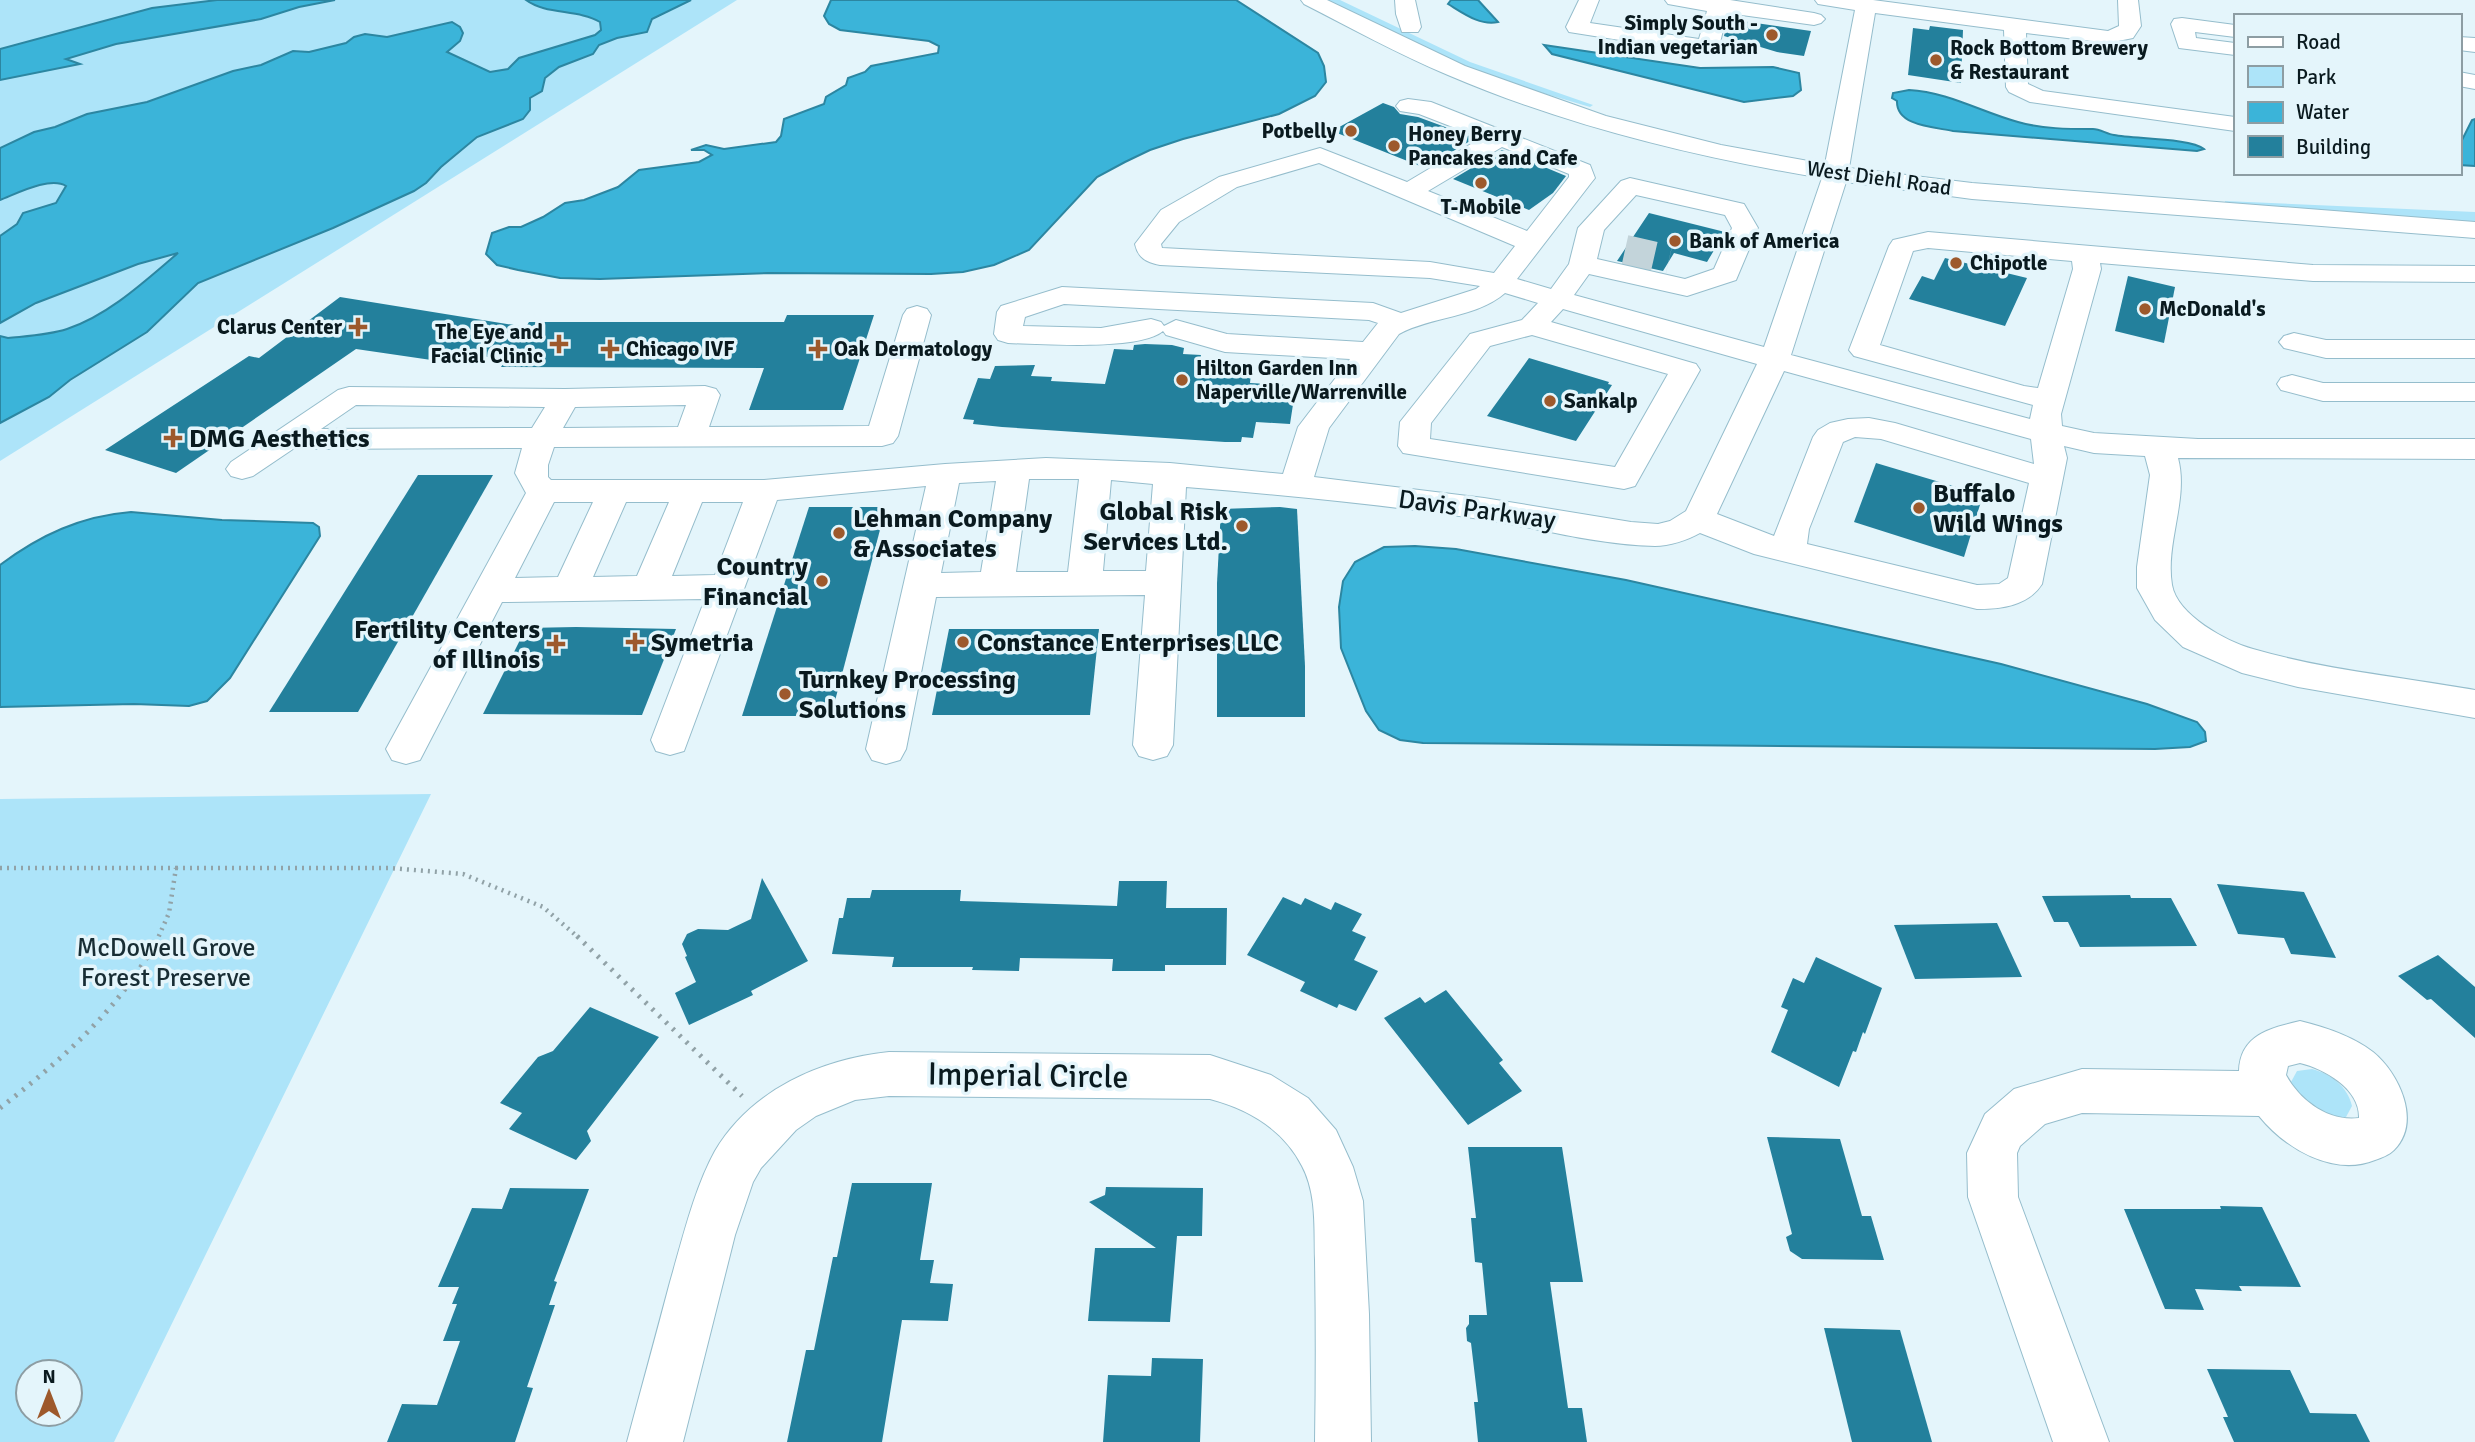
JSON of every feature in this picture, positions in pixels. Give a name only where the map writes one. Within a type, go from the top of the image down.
[{"type":"street","name":"West Diehl Road","points":[[1311,0],[1451,68],[1535,100],[1707,149],[1838,164],[2448,204]]},
{"type":"street","name":"West Diehl Road","points":[[1354,0],[1483,60],[1574,93],[1838,164],[1902,184],[2087,202],[2475,230]]},
{"type":"street","points":[[1405,0],[1410,27]]},
{"type":"street","points":[[1589,0],[1577,27],[1708,47],[1719,3]]},
{"type":"street","points":[[1675,0],[1719,3],[1814,19]]},
{"type":"street","points":[[1825,0],[2097,36],[2125,33],[2130,26],[2128,0],[2234,14]]},
{"type":"street","points":[[1866,6],[1838,164],[1775,358],[1698,519],[1754,542],[1977,597],[1999,597],[2013,593],[2024,584],[2047,478],[2051,458],[2046,434],[2046,414],[2087,269],[2085,254]]},
{"type":"street","points":[[2234,31],[2182,24],[2187,43],[2234,50]]},
{"type":"street","points":[[2015,25],[2017,87],[2024,93],[2234,124]]},
{"type":"street","points":[[1295,485],[1314,427],[1389,328],[1400,322],[1486,295],[1501,282],[1582,178],[1581,170],[1423,107],[1408,106]]},
{"type":"street","points":[[1408,192],[1500,137]]},
{"type":"street","points":[[1532,243],[1320,155],[1228,182],[1170,216],[1148,244],[1150,252],[1160,257],[1430,270],[1501,282],[2046,434],[2094,443],[2159,448],[2475,449]]},
{"type":"street","points":[[1532,326],[1558,298],[1585,253],[1591,229],[1630,186],[1735,209],[1745,228],[1726,274],[1687,288],[1585,253]]},
{"type":"street","points":[[2050,398],[2022,395],[1864,350],[1902,246],[1928,240],[2313,273],[2475,274]]},
{"type":"street","points":[[1585,253],[1625,250]]},
{"type":"street","points":[[1670,260],[1726,274]]},
{"type":"street","points":[[1369,351],[1225,344],[1163,329],[1101,337],[1008,334],[1012,312],[1062,295],[1373,312],[1400,322]]},
{"type":"street","points":[[881,480],[882,436],[917,314]]},
{"type":"street","points":[[1532,326],[1685,370],[1624,479],[1414,446],[1416,422],[1480,340],[1532,326]]},
{"type":"street","points":[[2294,342],[2326,349],[2475,349]]},
{"type":"street","points":[[2292,384],[2323,392],[2475,392]]},
{"type":"street","points":[[242,469],[349,396],[565,398],[705,395],[690,437]]},
{"type":"street","points":[[406,749],[543,491],[535,483],[531,472],[533,458],[565,398]]},
{"type":"street","points":[[1788,551],[1791,529],[1829,437],[1837,431],[1864,427],[1884,430],[2047,478]]},
{"type":"street","points":[[287,439],[882,436]]},
{"type":"street","points":[[2159,448],[2166,475],[2154,568],[2155,588],[2168,611],[2196,638],[2242,660],[2298,673],[2475,704]]},
{"type":"street","points":[[1484,509],[1500,461]]},
{"type":"street","points":[[997,584],[1014,469]]},
{"type":"street","name":"Davis Parkway","points":[[543,491],[764,491],[1014,469],[1096,469],[1295,485],[1484,509],[1631,533],[1658,535],[1680,530],[1698,519]]},
{"type":"street","points":[[1084,583],[1096,469]]},
{"type":"street","points":[[1153,745],[1170,473]]},
{"type":"street","points":[[886,749],[945,474]]},
{"type":"street","points":[[569,589],[614,491]]},
{"type":"street","points":[[649,588],[690,491]]},
{"type":"street","points":[[670,740],[764,491]]},
{"type":"street","points":[[921,585],[1162,583]]},
{"type":"street","points":[[491,590],[728,587]]},
{"type":"street","name":"Imperial Circle","points":[[655,1442],[709,1235],[732,1170],[744,1151],[770,1124],[799,1100],[853,1078],[889,1074],[1210,1077],[1242,1084],[1286,1108],[1320,1148],[1336,1192],[1343,1317],[1343,1442]]},
{"type":"street","points":[[2081,1442],[1993,1197],[1992,1153],[2002,1130],[2031,1105],[2082,1091],[2269,1094]]},
{"type":"path","points":[[0,868],[390,868],[463,874],[543,906],[567,926],[770,1124]]},
{"type":"path","points":[[0,1108],[82,1041],[139,971],[165,924],[176,868]]},
{"type":"green space","points":[[0,0],[737,0],[0,461]]},
{"type":"green space","points":[[1321,0],[1340,0],[1470,62],[1593,105],[1590,107],[1485,76]]},
{"type":"green space","points":[[2225,201],[2475,212],[2475,223],[2225,204]]},
{"type":"green space","name":"McDowell Grove Forest Preserve","points":[[431,794],[114,1442],[0,1442],[0,799]]},
{"type":"green space","points":[[2312,1069],[2332,1078],[2346,1092],[2352,1106],[2346,1117],[2330,1119],[2292,1089],[2291,1082],[2297,1071]]},
{"type":"water","points":[[217,0],[335,0],[299,7],[261,19],[116,44],[66,59],[80,64],[0,80],[0,49],[152,8]]},
{"type":"water","points":[[526,0],[691,0],[652,19],[647,32],[599,45],[593,54],[559,67],[545,78],[542,91],[530,98],[530,110],[523,119],[477,137],[414,191],[333,228],[198,283],[147,332],[70,380],[49,397],[0,423],[0,336],[8,338],[45,334],[82,323],[126,296],[178,253],[138,264],[36,303],[0,323],[0,236],[17,224],[23,213],[56,203],[66,186],[59,183],[42,184],[0,200],[0,148],[34,132],[87,114],[147,102],[233,71],[261,65],[293,51],[309,52],[346,43],[365,34],[387,37],[452,22],[460,27],[463,33],[460,41],[447,52],[490,72],[508,69],[519,58],[595,35],[601,30],[600,22],[591,18],[543,8]]},
{"type":"water","points":[[831,0],[1236,0],[1318,53],[1324,66],[1326,82],[1315,96],[1279,114],[1183,139],[1125,162],[1097,177],[1029,250],[994,265],[963,272],[560,278],[497,265],[486,254],[492,233],[509,227],[521,227],[565,203],[584,200],[618,187],[639,170],[699,162],[712,155],[704,150],[691,150],[706,145],[724,149],[776,142],[781,136],[784,119],[824,104],[826,97],[846,85],[848,78],[865,72],[871,66],[938,53],[939,46],[929,41],[840,30],[829,24],[824,16]]},
{"type":"water","points":[[1451,0],[1478,0],[1498,22],[1472,18],[1448,4]]},
{"type":"water","points":[[1544,45],[1700,68],[1773,67],[1799,73],[1801,90],[1793,96],[1744,102],[1552,54]]},
{"type":"water","points":[[1909,90],[1951,98],[2027,124],[2096,129],[2114,135],[2187,143],[2204,149],[2197,151],[1953,131],[1927,126],[1903,116],[1897,101],[1892,98],[1893,93]]},
{"type":"water","points":[[2475,119],[2475,166],[2461,165],[2461,142]]},
{"type":"water","points":[[131,512],[222,520],[313,523],[319,527],[320,536],[230,678],[207,701],[189,706],[134,704],[0,707],[0,565],[30,545],[62,529],[95,518]]},
{"type":"water","points":[[1384,547],[1456,549],[1626,580],[2001,664],[2147,704],[2197,722],[2205,732],[2206,741],[2190,747],[2155,749],[1423,743],[1400,740],[1379,730],[1366,711],[1341,648],[1339,607],[1343,581],[1355,562]]},
{"type":"building","points":[[1728,19],[1811,31],[1804,56],[1777,52],[1724,36]]},
{"type":"building","name":"Rock Bottom Brewery & Restaurant","points":[[1930,26],[1963,30],[1961,83],[1908,75],[1913,28],[1929,30]]},
{"type":"building","points":[[1383,103],[1394,107],[1400,114],[1418,117],[1475,138],[1425,168],[1332,131]]},
{"type":"building","points":[[1502,150],[1566,176],[1553,193],[1529,210],[1453,179]]},
{"type":"building","name":"Bank of America","points":[[1649,213],[1725,232],[1707,262],[1674,253],[1663,271],[1617,261]]},
{"type":"building","points":[[1945,258],[2027,278],[2005,326],[1909,299],[1922,276],[1934,280]]},
{"type":"building","name":"McDonald's","points":[[2128,276],[2175,287],[2164,343],[2115,331]]},
{"type":"building","points":[[340,297],[526,327],[529,322],[784,322],[787,315],[874,315],[843,410],[749,410],[764,368],[501,367],[506,359],[455,353],[445,362],[356,349],[176,473],[105,450],[249,356],[259,358]]},
{"type":"building","name":"Hilton Garden Inn Naperville/Warrenville","points":[[1134,345],[1172,345],[1184,348],[1183,354],[1201,355],[1198,371],[1251,373],[1250,383],[1285,385],[1284,398],[1294,398],[1290,424],[1256,422],[1253,438],[1242,437],[1241,442],[1225,442],[1002,427],[973,424],[974,420],[963,419],[978,378],[990,379],[995,366],[1035,365],[1031,376],[1052,377],[1051,381],[1105,384],[1114,349],[1133,350]]},
{"type":"building","name":"Sankalp","points":[[1529,358],[1612,385],[1576,441],[1487,416]]},
{"type":"building","name":"Buffalo Wild Wings","points":[[1876,463],[1983,495],[1964,557],[1854,522]]},
{"type":"building","points":[[418,475],[493,475],[358,712],[269,712]]},
{"type":"building","points":[[809,507],[886,507],[831,716],[742,716]]},
{"type":"building","points":[[1221,509],[1297,509],[1305,717],[1217,717],[1217,583]]},
{"type":"building","points":[[526,628],[676,629],[642,715],[483,714]]},
{"type":"building","points":[[949,629],[1099,629],[1090,715],[932,715]]},
{"type":"building","points":[[762,878],[808,961],[751,991],[753,995],[689,1025],[675,993],[696,982],[682,944],[687,934],[698,929],[728,930],[751,919]]},
{"type":"building","points":[[1119,881],[1167,881],[1166,908],[1227,908],[1226,965],[1165,965],[1165,971],[1112,971],[1113,959],[1020,958],[1019,971],[972,970],[973,967],[892,967],[894,957],[832,954],[839,918],[843,918],[847,898],[870,898],[872,890],[961,890],[960,901],[1117,906]]},
{"type":"building","points":[[2217,884],[2304,892],[2336,958],[2291,954],[2284,938],[2238,934]]},
{"type":"building","points":[[2130,895],[2131,898],[2171,898],[2197,946],[2080,947],[2068,922],[2054,922],[2042,896]]},
{"type":"building","points":[[1283,897],[1301,905],[1305,898],[1331,910],[1335,902],[1362,914],[1352,931],[1366,937],[1354,960],[1378,971],[1356,1011],[1339,1004],[1337,1008],[1300,991],[1305,982],[1247,955]]},
{"type":"building","points":[[1997,923],[2022,977],[1915,979],[1894,925]]},
{"type":"building","points":[[2438,955],[2475,987],[2475,1038],[2431,999],[2427,1000],[2398,976]]},
{"type":"building","points":[[1816,957],[1882,988],[1865,1034],[1863,1032],[1856,1052],[1853,1051],[1839,1087],[1771,1052],[1788,1010],[1781,1007],[1793,978],[1804,983]]},
{"type":"building","points":[[1446,990],[1503,1060],[1499,1063],[1522,1091],[1468,1125],[1384,1018],[1420,997],[1425,1003]]},
{"type":"building","points":[[590,1007],[659,1037],[587,1131],[591,1141],[576,1160],[509,1129],[522,1113],[500,1103],[538,1057],[553,1051]]},
{"type":"building","points":[[1767,1137],[1840,1139],[1862,1216],[1871,1216],[1884,1260],[1802,1259],[1790,1251],[1786,1237],[1792,1234]]},
{"type":"building","points":[[1468,1147],[1562,1147],[1583,1282],[1550,1282],[1568,1408],[1582,1408],[1587,1442],[1478,1442],[1474,1402],[1478,1402],[1471,1343],[1467,1341],[1466,1328],[1469,1315],[1487,1315],[1482,1263],[1475,1262],[1471,1218],[1476,1218]]},
{"type":"building","points":[[852,1183],[932,1183],[920,1260],[934,1260],[930,1283],[953,1284],[948,1321],[902,1320],[882,1442],[787,1442],[806,1350],[814,1350],[833,1257],[837,1257]]},
{"type":"building","points":[[1106,1187],[1203,1188],[1202,1236],[1177,1236],[1170,1322],[1088,1321],[1095,1248],[1156,1248],[1089,1202],[1105,1195]]},
{"type":"building","points":[[510,1188],[589,1189],[554,1281],[557,1282],[549,1305],[555,1305],[527,1387],[533,1388],[515,1442],[387,1442],[402,1404],[437,1405],[460,1341],[443,1341],[457,1304],[452,1304],[459,1287],[438,1287],[472,1208],[502,1209]]},
{"type":"building","points":[[2220,1206],[2262,1207],[2301,1287],[2239,1286],[2242,1291],[2195,1289],[2204,1310],[2165,1309],[2124,1209],[2221,1209]]},
{"type":"building","points":[[1824,1328],[1900,1330],[1932,1442],[1852,1442]]},
{"type":"building","points":[[1152,1358],[1203,1359],[1200,1442],[1103,1442],[1108,1375],[1151,1376]]},
{"type":"building","points":[[2207,1369],[2290,1370],[2310,1413],[2356,1414],[2370,1442],[2234,1442],[2223,1417],[2228,1417]]},
{"type":"tunnel","points":[[1625,250],[1669,260]]},
{"type":"place","name":"Simply South - Indian vegetarian","points":[[1772,35]]},
{"type":"place","name":"Rock Bottom Brewery & Restaurant","points":[[1936,60]]},
{"type":"place","name":"Potbelly","points":[[1351,131]]},
{"type":"place","name":"Honey Berry Pancakes and Cafe","points":[[1394,146]]},
{"type":"place","name":"T-Mobile","points":[[1481,183]]},
{"type":"place","name":"Bank of America","points":[[1675,241]]},
{"type":"place","name":"Chipotle","points":[[1956,263]]},
{"type":"place","name":"McDonald's","points":[[2145,309]]},
{"type":"place","name":"Clarus Center","points":[[358,327]]},
{"type":"place","name":"The Eye and Facial Clinic","points":[[559,344]]},
{"type":"place","name":"Chicago IVF","points":[[610,349]]},
{"type":"place","name":"Oak Dermatology","points":[[818,349]]},
{"type":"place","name":"Hilton Garden Inn Naperville/Warrenville","points":[[1182,380]]},
{"type":"place","name":"Sankalp","points":[[1550,401]]},
{"type":"place","name":"DMG Aesthetics","points":[[173,438]]},
{"type":"place","name":"Buffalo Wild Wings","points":[[1919,508]]},
{"type":"place","name":"Global Risk Services Ltd.","points":[[1242,526]]},
{"type":"place","name":"Lehman Company & Associates","points":[[839,533]]},
{"type":"place","name":"Country Financial","points":[[822,581]]},
{"type":"place","name":"Symetria","points":[[635,642]]},
{"type":"place","name":"Constance Enterprises LLC","points":[[963,642]]},
{"type":"place","name":"Fertility Centers of Illinois","points":[[556,644]]},
{"type":"place","name":"Turnkey Processing Solutions","points":[[785,694]]}]
